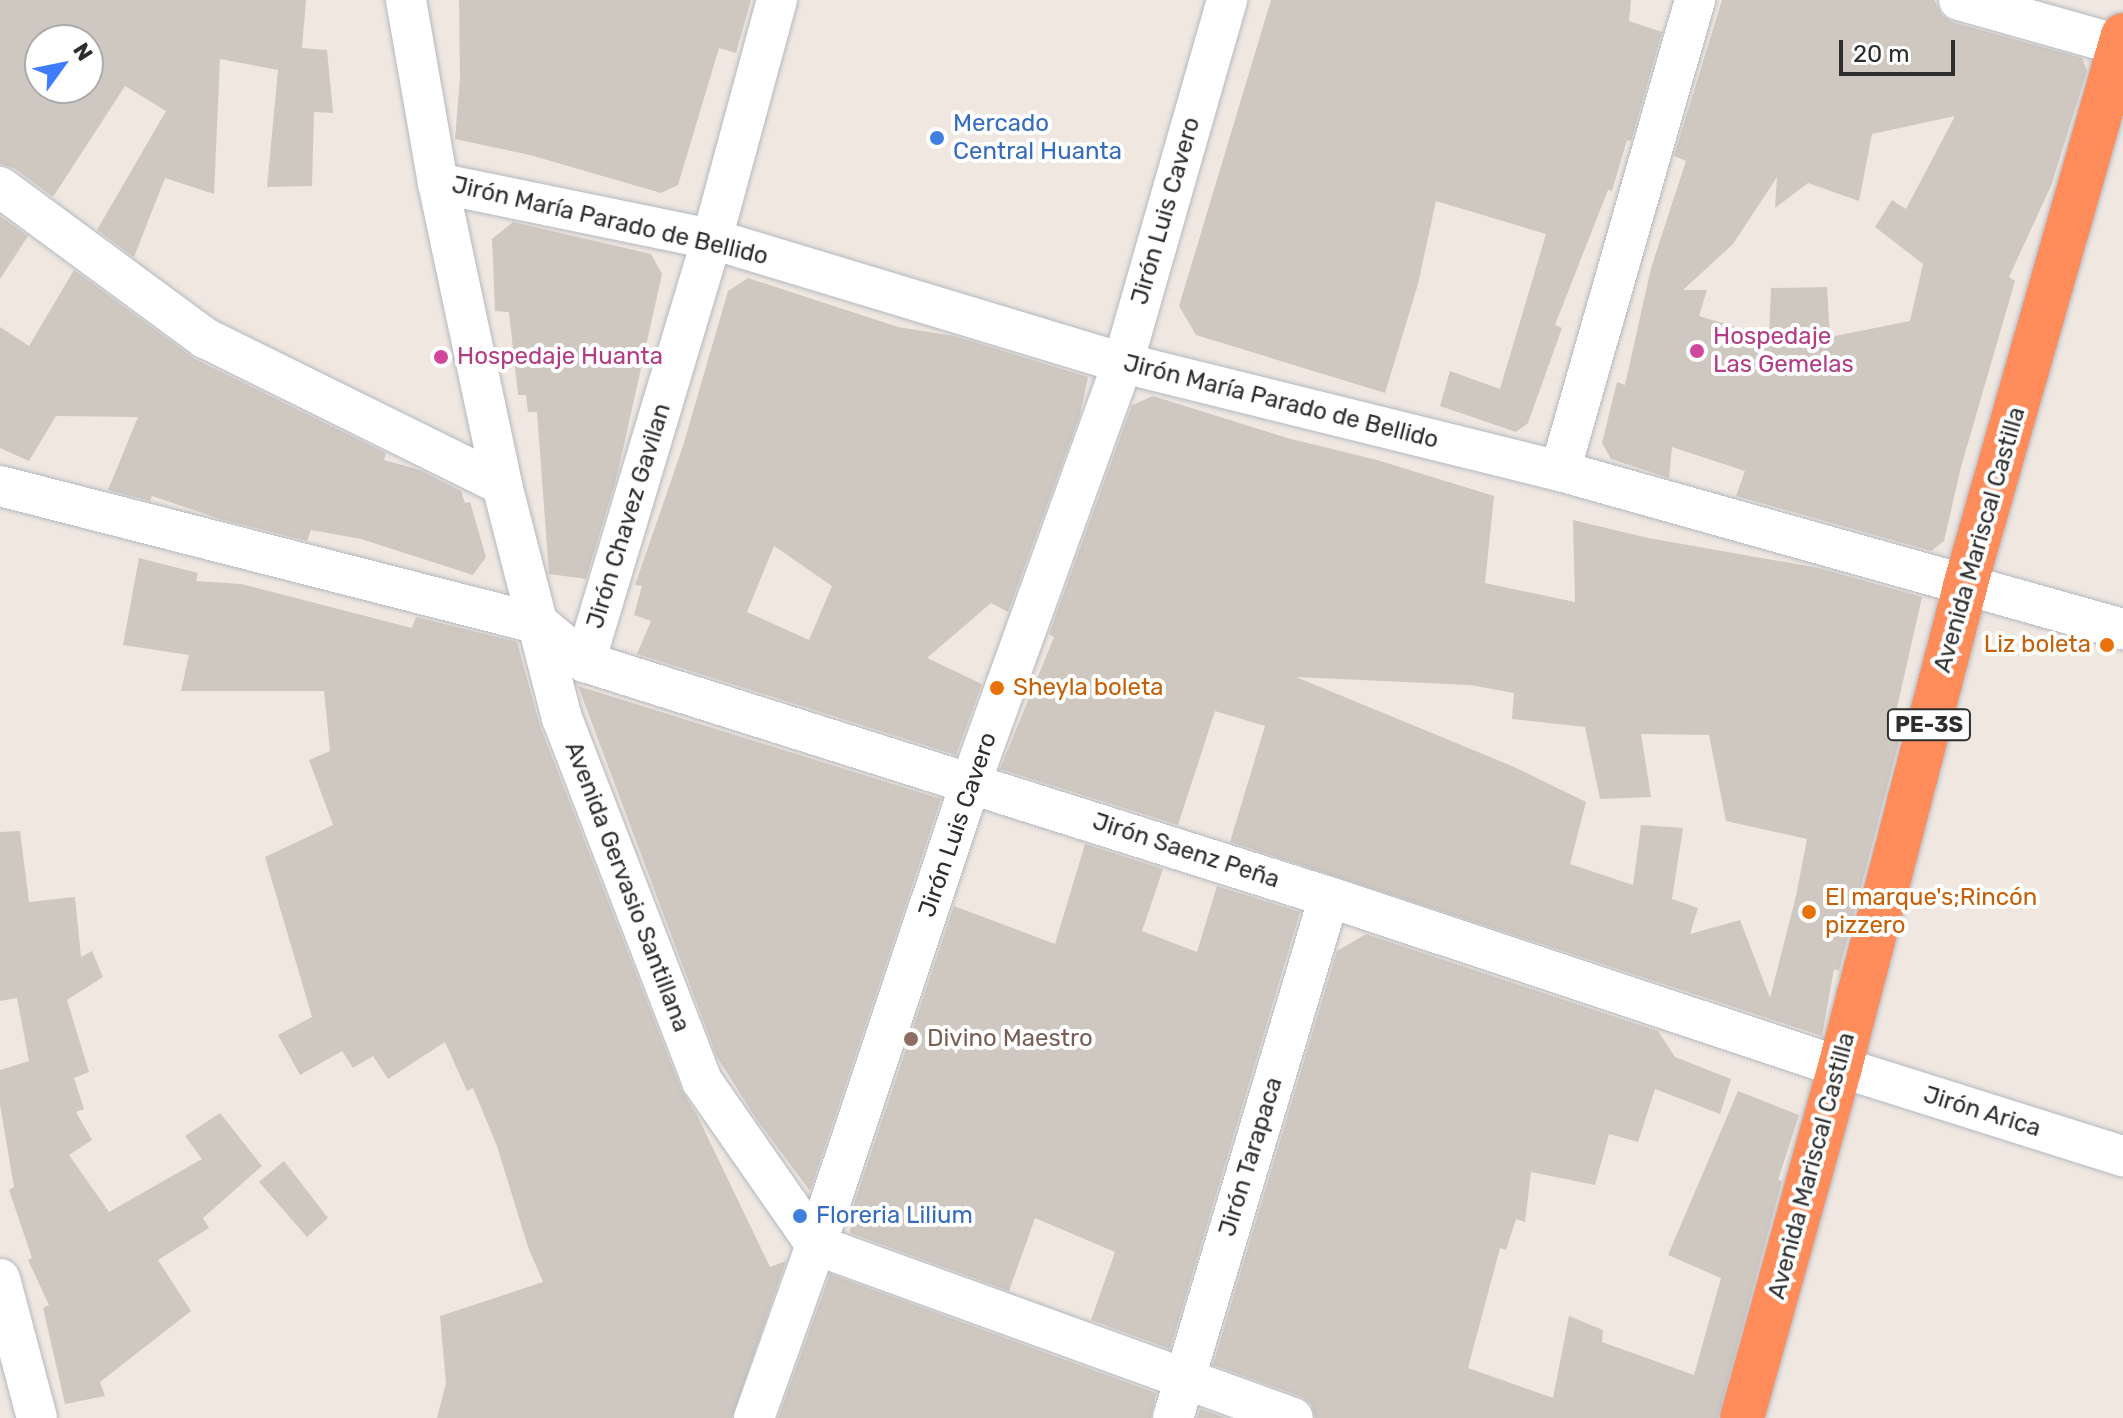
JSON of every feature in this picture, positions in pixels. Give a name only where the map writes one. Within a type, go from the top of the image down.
[{"type":"highway","name":"Avenida Mariscal Castilla","points":[[1742,1418],[1840,1067],[1965,586],[2122,42]]},
{"type":"street","name":"Avenida Gervasio Santillana","points":[[406,0],[438,183],[502,485],[562,718],[702,1081],[816,1245]]},
{"type":"street","name":"Jirón Chavez Gavilan","points":[[585,662],[712,239],[777,0]]},
{"type":"street","name":"Jirón Luis Cavero","points":[[754,1418],[816,1245],[971,782],[1123,363],[1227,0]]},
{"type":"street","points":[[1560,471],[1695,0]]},
{"type":"street","points":[[1959,0],[2122,42]]},
{"type":"street","name":"Jirón María Parado de Bellido","points":[[438,183],[712,239],[1123,363],[1560,471],[2123,629]]},
{"type":"street","points":[[0,187],[205,338],[502,485]]},
{"type":"street","points":[[0,486],[539,624]]},
{"type":"street","name":"Jirón Saenz Peña","points":[[539,624],[585,662],[1329,897],[1840,1067]]},
{"type":"street","name":"Jirón Tarapaca","points":[[1173,1418],[1329,897]]},
{"type":"street","name":"Jirón Arica","points":[[1840,1067],[2123,1156]]},
{"type":"street","points":[[816,1245],[1293,1418]]},
{"type":"street","points":[[0,1279],[37,1418]]},
{"type":"building","points":[[0,0],[306,0],[302,48],[327,50],[333,113],[314,112],[312,186],[267,187],[278,70],[220,59],[214,194],[165,178],[134,257],[97,230],[166,111],[125,86],[53,197],[14,168],[0,164]]},
{"type":"building","points":[[459,0],[751,0],[736,53],[719,48],[678,185],[661,193],[530,155],[455,139],[460,78]]},
{"type":"building","points":[[1271,0],[1631,0],[1629,21],[1662,32],[1631,141],[1627,140],[1612,191],[1608,190],[1555,325],[1562,328],[1528,423],[1516,432],[1440,406],[1450,371],[1500,389],[1546,234],[1436,201],[1418,284],[1385,393],[1196,335],[1179,306]]},
{"type":"building","points":[[1722,0],[1934,0],[1942,15],[1952,22],[2082,58],[2087,71],[2051,186],[2009,277],[2015,281],[1961,467],[1944,541],[1931,551],[1736,496],[1745,471],[1672,447],[1669,478],[1611,459],[1602,443],[1617,382],[1625,385],[1651,268],[1686,161],[1674,156]],"holes":[[[1955,116],[1906,209],[1892,200],[1875,227],[1923,264],[1910,321],[1830,337],[1827,287],[1771,288],[1769,337],[1699,316],[1707,290],[1683,290],[1733,244],[1777,177],[1775,208],[1808,183],[1859,201],[1872,134]]]},
{"type":"building","points":[[0,216],[28,236],[0,279]]},
{"type":"building","points":[[513,222],[651,254],[662,274],[617,476],[586,579],[549,574],[537,412],[528,412],[526,395],[518,395],[509,312],[495,311],[492,239]]},
{"type":"building","points":[[74,270],[195,359],[386,453],[384,460],[420,470],[461,491],[465,503],[470,502],[486,557],[473,575],[361,539],[311,530],[307,541],[220,519],[152,496],[150,501],[108,490],[138,417],[56,416],[29,461],[0,448],[0,327],[29,346]]},
{"type":"building","points":[[748,278],[898,327],[954,336],[1088,377],[1080,415],[1008,612],[991,603],[927,658],[982,684],[956,755],[637,654],[651,621],[634,615],[642,586],[635,585],[683,446],[728,291]],"holes":[[[774,546],[832,586],[809,640],[747,612]]]},
{"type":"building","points":[[1153,396],[1287,438],[1377,460],[1494,496],[1485,583],[1575,602],[1573,520],[1648,538],[1819,568],[1922,597],[1896,712],[1906,715],[1839,971],[1834,969],[1822,1036],[1230,842],[1265,726],[1215,711],[1178,825],[1000,769],[1054,637],[1049,634],[1132,405]],"holes":[[[1296,677],[1470,685],[1514,693],[1512,719],[1585,727],[1600,799],[1651,797],[1641,734],[1709,735],[1726,821],[1807,839],[1770,998],[1740,920],[1690,934],[1698,908],[1672,899],[1683,828],[1641,825],[1633,885],[1570,864],[1586,802],[1512,766]]]},
{"type":"building","points":[[139,558],[198,573],[196,581],[241,584],[412,628],[416,617],[517,642],[540,726],[681,1089],[697,1115],[770,1267],[786,1261],[732,1418],[437,1418],[446,1383],[440,1316],[543,1282],[528,1247],[497,1146],[473,1088],[467,1091],[445,1042],[388,1079],[373,1056],[353,1068],[342,1051],[300,1075],[278,1035],[312,1017],[265,857],[333,825],[309,760],[330,751],[324,691],[181,691],[189,655],[123,645]]},
{"type":"building","points":[[578,686],[941,799],[810,1191],[755,1117],[717,1057]]},
{"type":"building","points":[[20,831],[29,902],[75,897],[81,957],[92,951],[103,977],[67,1000],[89,1072],[74,1078],[84,1109],[76,1112],[92,1140],[69,1155],[109,1212],[202,1159],[185,1136],[220,1113],[262,1166],[203,1218],[209,1228],[158,1260],[191,1311],[100,1382],[105,1396],[65,1404],[43,1308],[49,1305],[28,1260],[32,1258],[9,1190],[14,1187],[0,1105],[0,1070],[29,1061],[17,998],[0,1001],[0,832]]},
{"type":"building","points":[[1085,844],[1163,869],[1142,931],[1197,952],[1217,886],[1300,912],[1170,1349],[1091,1320],[1115,1252],[1035,1218],[1009,1291],[850,1233],[851,1213],[954,906],[1055,944]]},
{"type":"building","points":[[1366,934],[1658,1031],[1675,1057],[1731,1079],[1720,1114],[1655,1089],[1638,1142],[1609,1134],[1595,1185],[1531,1172],[1525,1222],[1516,1219],[1506,1250],[1500,1248],[1468,1368],[1553,1398],[1569,1316],[1603,1330],[1602,1342],[1694,1375],[1721,1278],[1668,1255],[1738,1091],[1799,1115],[1778,1180],[1782,1181],[1718,1418],[1315,1418],[1311,1404],[1302,1397],[1213,1365],[1337,951]]},
{"type":"building","points":[[284,1161],[328,1218],[307,1237],[259,1182]]},
{"type":"building","points":[[830,1274],[1156,1393],[1151,1418],[778,1418]]},
{"type":"building","points":[[1200,1409],[1226,1418],[1197,1418]]},
{"type":"place","name":"Mercado Central Huanta","points":[[937,138]]},
{"type":"place","name":"Hospedaje Las Gemelas","points":[[1697,351]]},
{"type":"place","name":"Hospedaje Huanta","points":[[441,357]]},
{"type":"place","name":"Liz boleta","points":[[2107,645]]},
{"type":"place","name":"Sheyla boleta","points":[[997,688]]},
{"type":"place","name":"El marque's;Rincón pizzero","points":[[1809,912]]},
{"type":"place","name":"Divino Maestro","points":[[911,1039]]},
{"type":"place","name":"Floreria Lilium","points":[[800,1216]]}]
